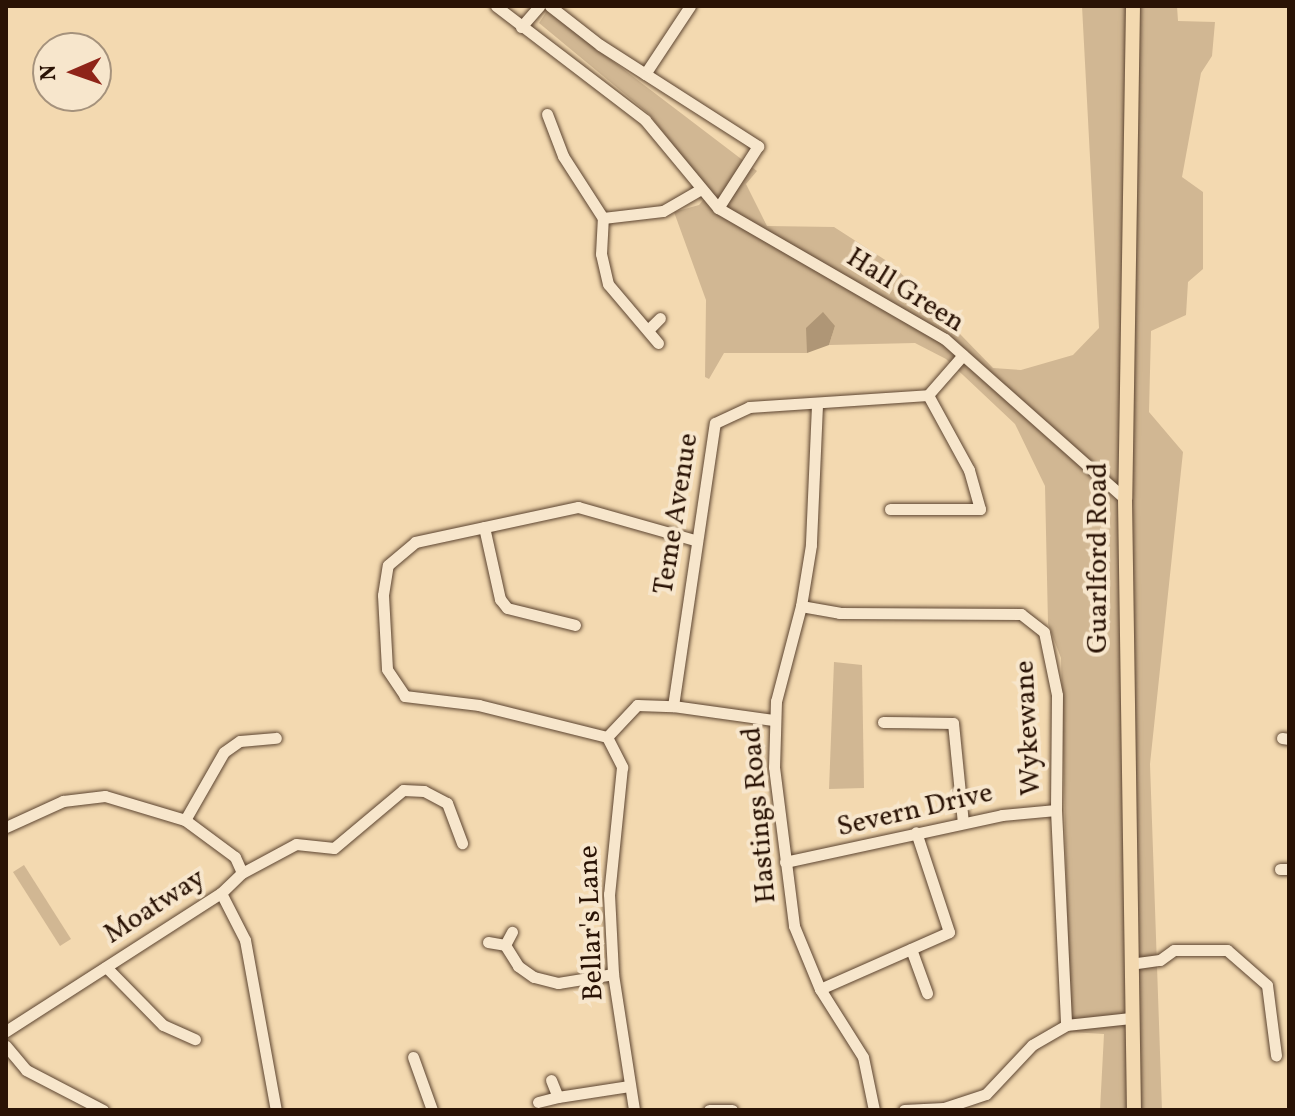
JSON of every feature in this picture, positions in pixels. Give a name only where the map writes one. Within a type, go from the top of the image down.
[{"type":"main road","name":"Guarlford Road","points":[[1133,6],[1125,499],[1134,1110]]},
{"type":"street","name":"Hall Green","points":[[496,6],[521,27],[561,52],[645,120],[718,208],[927,327],[963,355],[1125,499]]},
{"type":"street","points":[[521,27],[539,6]]},
{"type":"street","points":[[550,6],[645,74],[758,146],[718,208]]},
{"type":"street","points":[[645,74],[690,6]]},
{"type":"street","points":[[547,114],[563,156],[603,218],[601,254],[608,284],[650,328],[658,343]]},
{"type":"street","points":[[603,218],[663,211],[701,189]]},
{"type":"street","points":[[650,328],[660,318]]},
{"type":"street","points":[[890,509],[980,509],[969,470],[928,395],[963,355]]},
{"type":"street","name":"Teme Avenue","points":[[673,706],[695,540],[715,423],[749,407],[817,405],[868,395],[928,395]]},
{"type":"street","name":"Hastings Road","points":[[817,405],[811,545],[801,606],[773,720],[785,862],[794,926],[820,989],[863,1057],[874,1110]]},
{"type":"street","points":[[695,540],[578,507],[415,542],[388,565],[383,595],[387,669],[397,690],[416,701],[479,705],[607,737],[637,705],[673,706],[773,720]]},
{"type":"street","points":[[484,527],[500,599],[507,608],[575,625]]},
{"type":"street","name":"Wykewane","points":[[801,606],[839,613],[1008,613],[1032,619],[1044,632],[1053,658],[1066,1025]]},
{"type":"street","points":[[883,722],[953,723],[963,823]]},
{"type":"street","name":"Bellar's Lane","points":[[607,737],[622,767],[609,885],[613,974],[634,1110]]},
{"type":"street","points":[[185,820],[224,752],[240,741],[276,738]]},
{"type":"street","name":"Moatway","points":[[6,1031],[221,893],[242,873],[296,844],[334,848],[403,790],[424,791],[447,803],[462,843]]},
{"type":"street","points":[[6,827],[63,801],[105,796],[185,820],[235,857],[242,873]]},
{"type":"street","name":"Severn Drive","points":[[785,862],[855,850],[916,832],[1056,810]]},
{"type":"street","points":[[820,989],[949,932],[916,832]]},
{"type":"street","points":[[221,893],[245,940],[276,1110]]},
{"type":"street","points":[[505,945],[512,932]]},
{"type":"street","points":[[488,942],[505,945],[518,966],[534,977],[558,983],[613,974]]},
{"type":"street","points":[[911,949],[927,993]]},
{"type":"street","points":[[1130,964],[1160,960],[1174,950],[1227,950],[1267,985],[1276,1055]]},
{"type":"street","points":[[106,967],[163,1025],[195,1039]]},
{"type":"street","points":[[904,1110],[970,1106],[986,1094],[1032,1045],[1066,1025],[1131,1018]]},
{"type":"street","points":[[6,1046],[26,1070],[103,1110]]},
{"type":"street","points":[[413,1057],[432,1110]]},
{"type":"street","points":[[551,1080],[558,1097]]},
{"type":"street","points":[[538,1102],[629,1086]]},
{"type":"street","points":[[709,1110],[732,1110]]},
{"type":"shaded area","points":[[1082,6],[1177,6],[1178,21],[1215,22],[1212,56],[1201,73],[1182,177],[1203,192],[1203,269],[1188,282],[1186,315],[1151,331],[1149,412],[1183,452],[1150,764],[1162,1110],[1100,1110],[1104,1034],[1070,1032],[1061,658],[1048,624],[1045,486],[1015,424],[946,359],[915,343],[829,345],[835,326],[807,328],[807,353],[724,353],[709,379],[705,377],[706,300],[674,212],[699,205],[710,192],[649,114],[539,23],[547,11],[757,171],[746,184],[767,226],[834,227],[893,265],[993,368],[1021,370],[1073,355],[1099,328]]},
{"type":"shaded area","points":[[823,312],[835,326],[829,345],[807,353],[806,328]]},
{"type":"shaded area","points":[[834,662],[862,665],[864,788],[829,789]]},
{"type":"shaded area","points":[[24,865],[71,939],[60,946],[13,872]]}]
